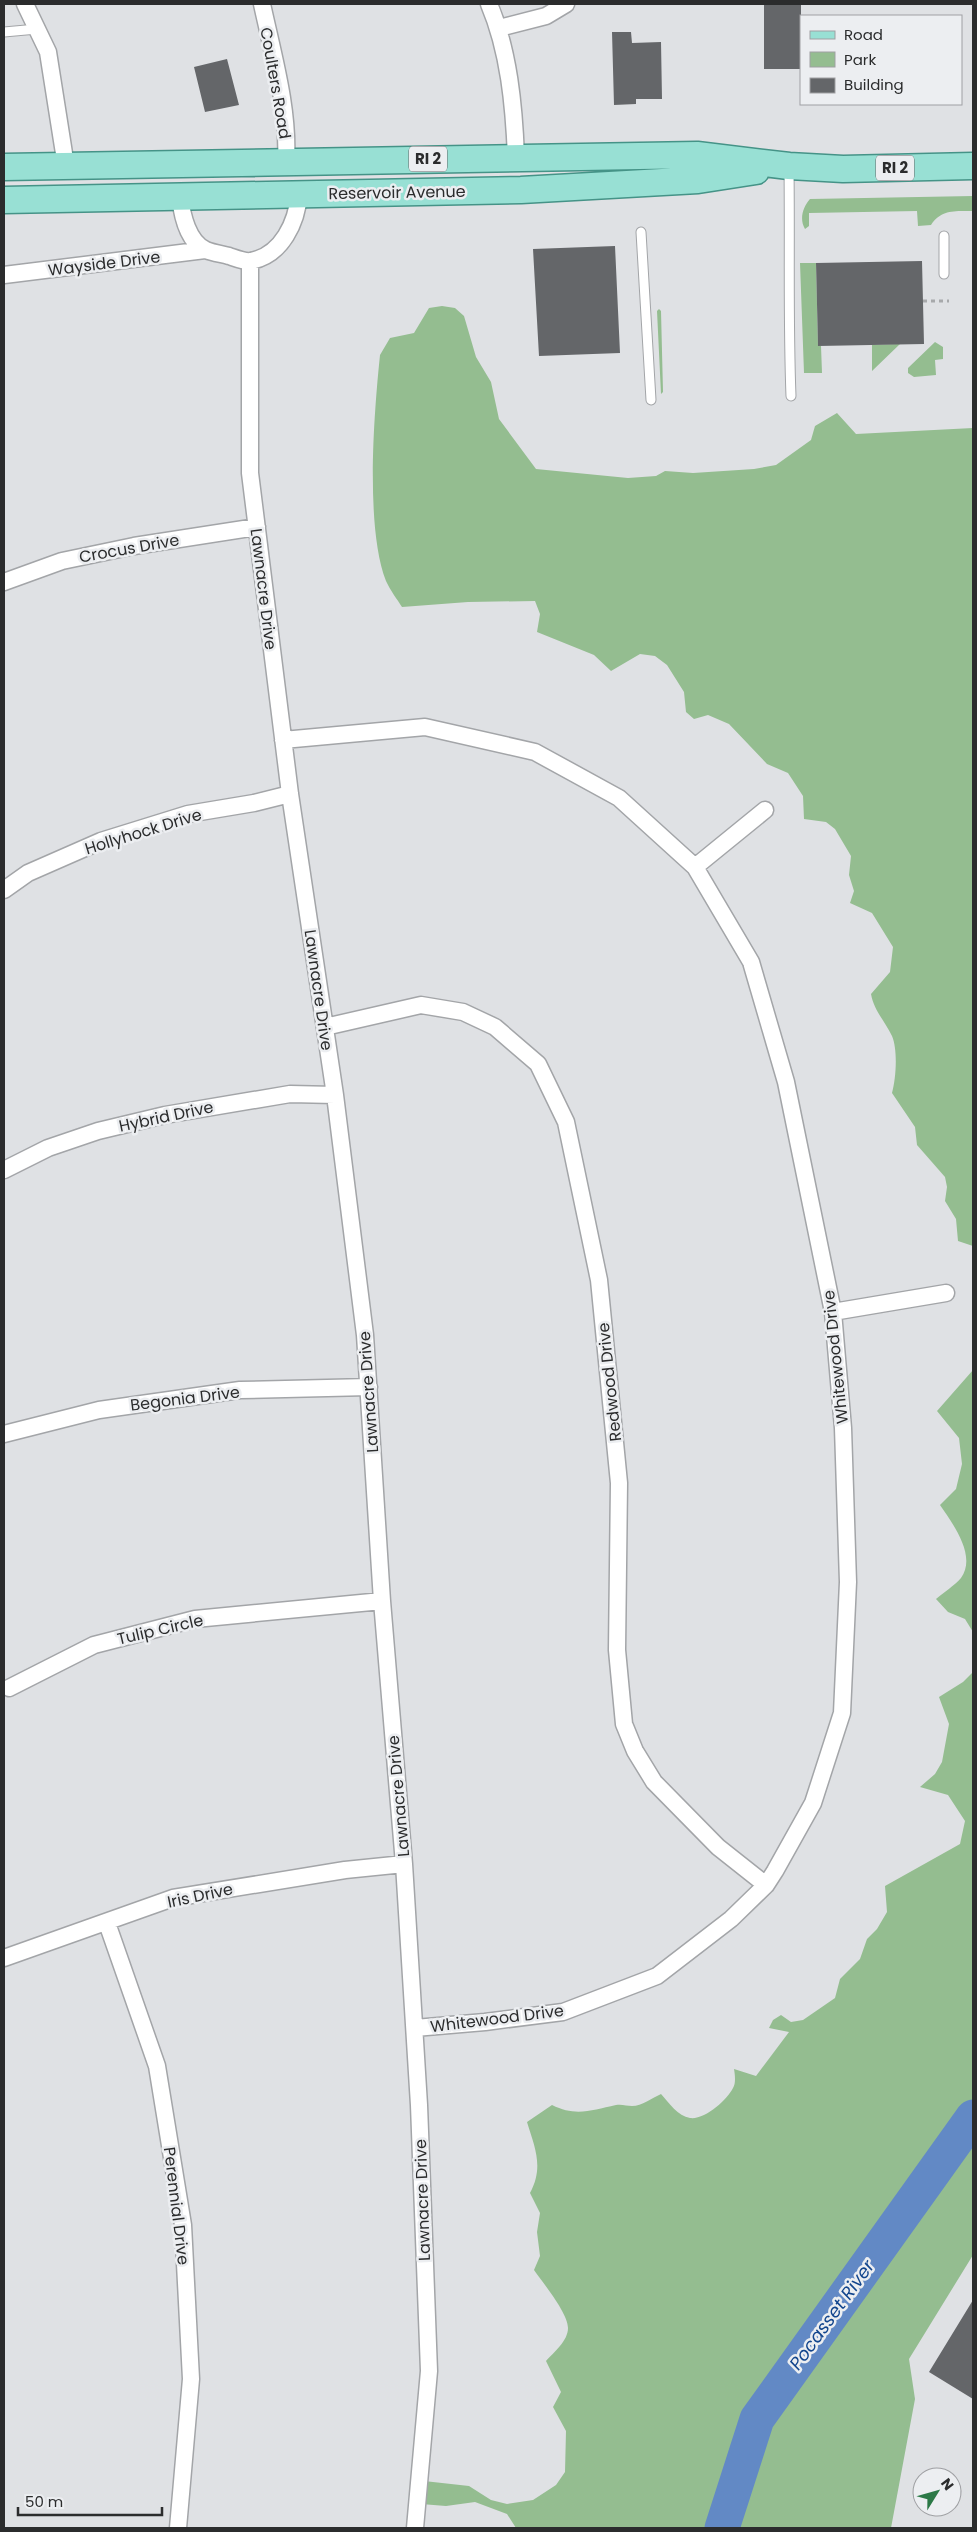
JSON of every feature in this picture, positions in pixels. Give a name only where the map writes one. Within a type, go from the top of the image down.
[{"type":"main road","name":"Reservoir Avenue","points":[[4,167],[698,155],[789,166],[843,168],[973,166]]},
{"type":"main road","name":"Reservoir Avenue","points":[[4,200],[521,190],[698,180],[789,166]]},
{"type":"street","points":[[25,4],[48,52],[66,166]]},
{"type":"street","name":"Coulters Road","points":[[262,4],[283,108],[286,132],[286,162]]},
{"type":"street","points":[[489,4],[499,28],[513,112],[516,157]]},
{"type":"street","points":[[499,28],[546,16],[566,4]]},
{"type":"street","points":[[180,197],[185,222],[193,238],[205,250],[250,262],[267,254],[285,238],[295,221],[299,194]]},
{"type":"street","name":"Wayside Drive","points":[[4,275],[205,250]]},
{"type":"street","name":"Lawnacre Drive","points":[[250,262],[250,472],[290,794],[335,1095],[365,1335],[382,1601],[404,1864],[414,2028],[429,2371],[415,2528]]},
{"type":"street","name":"Crocus Drive","points":[[4,582],[62,561],[134,546],[257,527]]},
{"type":"street","name":"Whitewood Drive","points":[[283,740],[425,727],[535,752],[619,798],[695,867],[751,962],[786,1082],[833,1312],[843,1428],[848,1582],[842,1713],[813,1803],[766,1884],[732,1919],[657,1976],[563,2012],[485,2022],[414,2028]]},
{"type":"street","name":"Hollyhock Drive","points":[[4,890],[28,873],[101,841],[188,814],[254,803],[290,794]]},
{"type":"street","points":[[695,867],[765,810]]},
{"type":"street","name":"Redwood Drive","points":[[325,1027],[421,1005],[463,1012],[495,1027],[538,1064],[566,1122],[600,1280],[619,1483],[617,1650],[624,1724],[635,1751],[654,1782],[718,1846],[766,1884]]},
{"type":"street","name":"Hybrid Drive","points":[[4,1170],[56,1145],[98,1131],[165,1115],[290,1094],[335,1095]]},
{"type":"street","points":[[833,1312],[946,1293]]},
{"type":"street","name":"Begonia Drive","points":[[4,1434],[99,1410],[240,1390],[369,1387]]},
{"type":"street","name":"Tulip Circle","points":[[9,1688],[94,1645],[195,1619],[382,1601]]},
{"type":"street","name":"Iris Drive","points":[[4,1958],[108,1923],[173,1898],[344,1870],[404,1864]]},
{"type":"street","name":"Perennial Drive","points":[[108,1923],[156,2066],[183,2225],[190,2379],[178,2528]]},
{"type":"lane","points":[[4,32],[37,29]]},
{"type":"lane","points":[[789,166],[790,238],[788,297],[791,396]]},
{"type":"lane","points":[[641,232],[651,400]]},
{"type":"lane","points":[[944,236],[944,274]]},
{"type":"path","points":[[923,301],[949,301]]},
{"type":"green space","points":[[973,196],[973,211],[949,212],[939,216],[931,225],[918,226],[917,211],[809,213],[809,226],[805,229],[802,221],[805,206],[810,199]]},
{"type":"green space","points":[[800,263],[816,263],[818,346],[821,346],[822,373],[804,373]]},
{"type":"green space","points":[[442,306],[455,308],[464,316],[476,357],[491,382],[499,419],[536,469],[628,478],[656,476],[665,471],[693,473],[754,469],[776,465],[811,440],[815,426],[837,413],[856,434],[973,428],[973,1246],[958,1241],[956,1219],[945,1201],[947,1187],[945,1177],[917,1145],[915,1127],[892,1093],[896,1064],[894,1042],[875,1006],[871,994],[890,972],[893,947],[872,913],[850,903],[854,891],[849,875],[851,856],[835,829],[826,822],[804,819],[803,796],[788,773],[767,764],[729,724],[708,715],[694,719],[686,712],[684,692],[667,665],[655,656],[640,654],[611,671],[594,655],[537,632],[540,614],[535,601],[468,602],[402,607],[389,588],[379,558],[373,501],[375,407],[380,355],[390,338],[414,333],[429,308]]},
{"type":"green space","points":[[659,309],[661,311],[663,392],[661,394],[657,311]]},
{"type":"green space","points":[[935,342],[943,347],[943,359],[935,360],[936,375],[914,377],[908,373],[908,368]]},
{"type":"green space","points":[[900,344],[872,371],[872,345]]},
{"type":"green space","points":[[973,1370],[973,1632],[965,1619],[948,1612],[936,1599],[961,1578],[966,1560],[965,1550],[957,1531],[940,1505],[956,1489],[962,1464],[959,1438],[937,1411]]},
{"type":"green space","points":[[973,1672],[973,2255],[909,2359],[915,2399],[891,2528],[516,2528],[507,2514],[475,2502],[446,2506],[421,2504],[424,2481],[469,2486],[491,2500],[507,2504],[533,2500],[556,2485],[565,2472],[566,2431],[553,2407],[561,2392],[546,2361],[563,2342],[568,2328],[560,2306],[534,2270],[540,2256],[537,2232],[540,2213],[530,2193],[537,2175],[537,2158],[527,2122],[552,2105],[576,2112],[618,2105],[636,2106],[661,2094],[682,2115],[690,2118],[702,2116],[709,2113],[730,2093],[735,2084],[734,2069],[756,2076],[789,2032],[769,2028],[773,2020],[781,2015],[791,2022],[803,2020],[835,1998],[840,1979],[860,1959],[867,1939],[877,1929],[887,1912],[885,1886],[960,1844],[965,1821],[948,1795],[920,1787],[935,1774],[942,1762],[949,1724],[939,1697],[963,1682]]},
{"type":"building","points":[[764,4],[801,4],[800,69],[764,69]]},
{"type":"building","points":[[612,32],[631,32],[632,43],[661,42],[662,99],[636,99],[636,104],[614,105]]},
{"type":"building","points":[[227,59],[239,105],[205,112],[194,67]]},
{"type":"building","points":[[615,246],[620,353],[539,356],[533,249]]},
{"type":"building","points":[[922,261],[924,344],[818,346],[816,263]]},
{"type":"building","points":[[973,2300],[973,2399],[929,2372]]},
{"type":"waterway","name":"Pocasset River","points":[[722,2528],[757,2419],[973,2117]]}]
